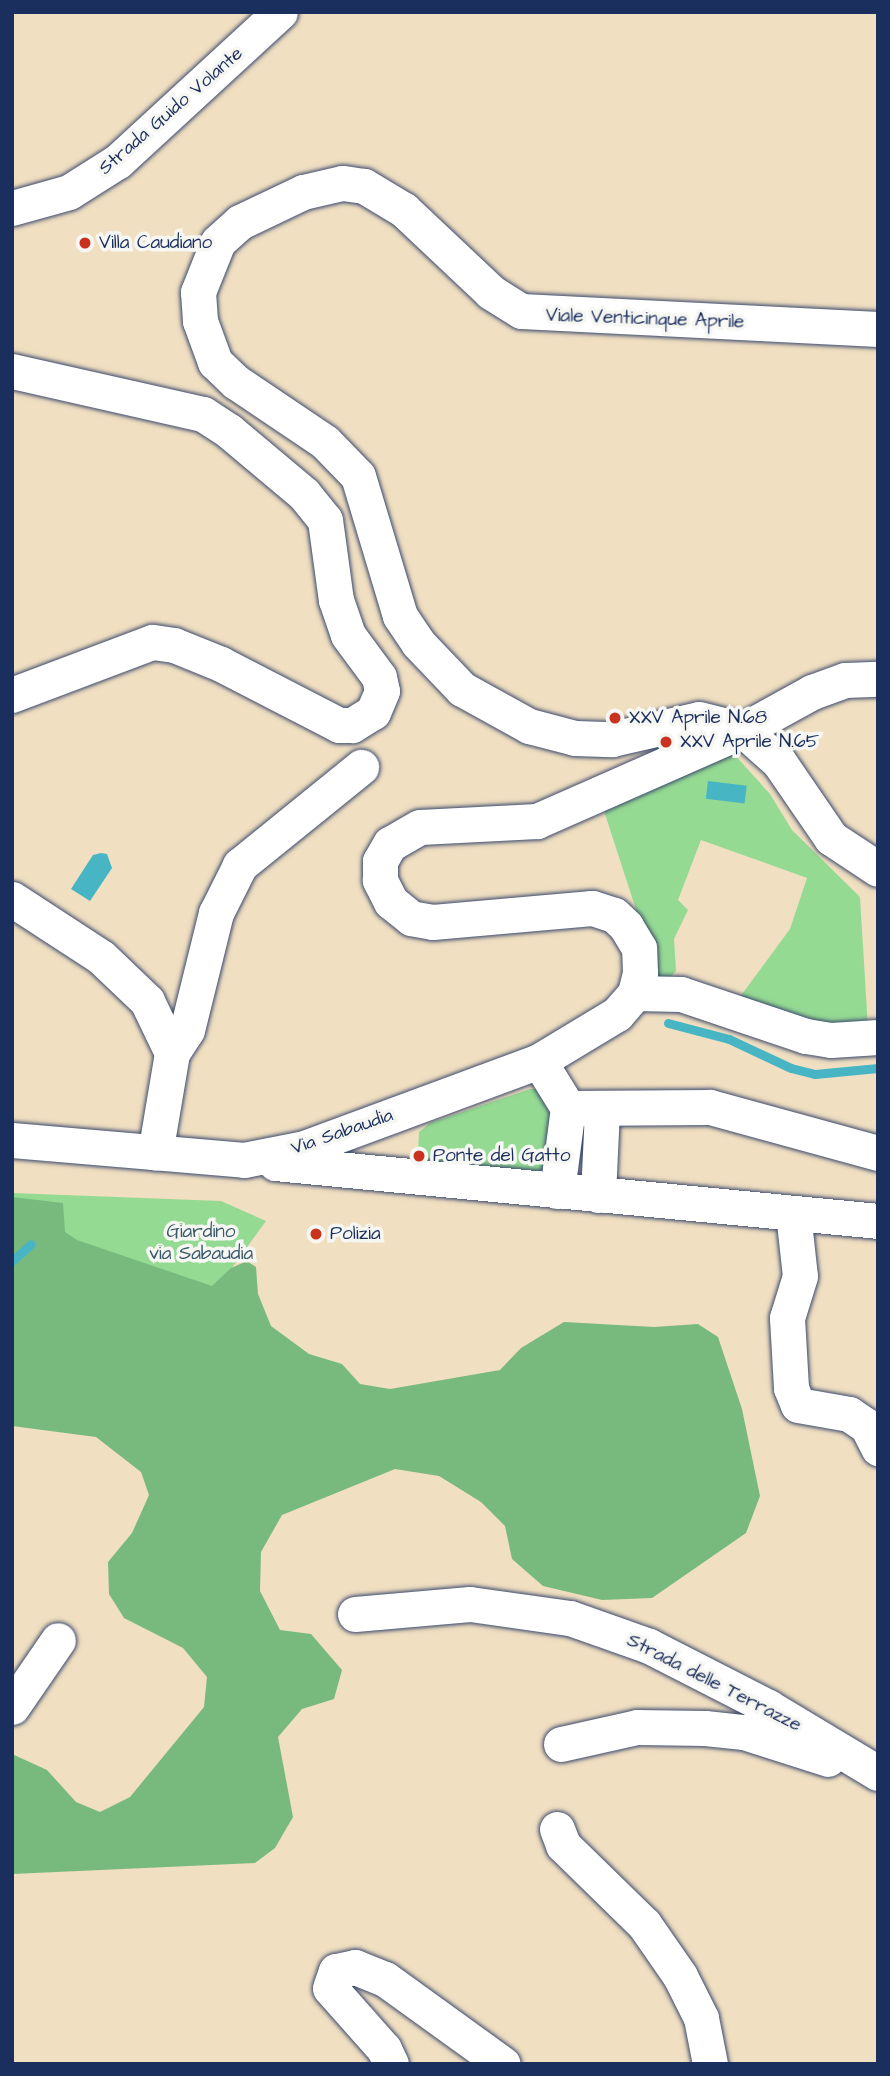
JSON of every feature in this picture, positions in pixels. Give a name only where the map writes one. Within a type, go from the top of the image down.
[{"type":"street","name":"Strada Guido Volante","points":[[12,208],[69,192],[118,161],[280,12]]},
{"type":"street","name":"Viale Venticinque Aprile","points":[[878,329],[521,311],[491,292],[404,210],[364,186],[342,183],[303,192],[240,222],[218,242],[204,268],[198,292],[200,321],[215,362],[236,382],[325,442],[351,468],[369,504],[400,616],[418,643],[462,689],[519,721],[575,738],[612,738],[699,719],[743,730],[779,762],[831,838],[878,869]]},
{"type":"street","points":[[12,371],[203,414],[229,431],[303,494],[325,520],[336,600],[348,635],[379,677],[382,691],[373,712],[352,725],[339,725],[221,664],[174,645],[152,642],[12,695]]},
{"type":"street","points":[[878,679],[833,684],[743,730],[537,821],[410,829],[390,844],[380,861],[383,890],[411,918],[433,922],[592,908],[614,915],[639,948],[640,973],[635,993],[681,994],[806,1035],[831,1040],[878,1037]]},
{"type":"street","points":[[155,1153],[172,1053],[187,1030],[216,913],[240,865],[361,767]]},
{"type":"street","points":[[12,899],[129,979],[147,1002],[172,1053]]},
{"type":"street","name":"Via Sabaudia","points":[[12,1140],[244,1160],[304,1148],[539,1061],[617,1014],[635,993]]},
{"type":"street","points":[[539,1061],[585,1109],[598,1195]]},
{"type":"street","points":[[585,1109],[710,1107],[878,1153]]},
{"type":"street","points":[[557,1191],[585,1109]]},
{"type":"street","points":[[244,1160],[878,1221]]},
{"type":"street","points":[[793,1213],[800,1276],[787,1318],[791,1388],[798,1405],[849,1415],[867,1426],[878,1448]]},
{"type":"street","name":"Strada delle Terrazze","points":[[355,1614],[470,1604],[570,1618],[661,1652],[768,1707],[868,1768]]},
{"type":"street","points":[[12,1707],[58,1640]]},
{"type":"street","name":"Strada delle Terrazze","points":[[561,1745],[637,1727],[705,1728],[744,1732],[839,1763],[868,1768]]},
{"type":"street","points":[[557,1829],[563,1845],[644,1924],[680,1976],[701,2018],[710,2064]]},
{"type":"street","points":[[391,2064],[384,2049],[330,1987],[336,1971],[355,1966],[385,1979],[503,2064]]},
{"type":"green space","points":[[733,753],[770,794],[792,830],[860,897],[868,1028],[834,1029],[737,1001],[790,929],[807,878],[701,840],[678,900],[688,910],[674,939],[676,971],[667,980],[657,974],[603,808]]},
{"type":"green space","points":[[530,1089],[538,1089],[554,1109],[550,1162],[540,1173],[424,1160],[418,1153],[419,1132],[430,1123]]},
{"type":"green space","name":"Giardino via Sabaudia","points":[[12,1193],[221,1201],[266,1221],[215,1291],[12,1219]]},
{"type":"green space","points":[[12,1197],[63,1203],[65,1232],[77,1240],[212,1286],[231,1268],[247,1261],[256,1267],[258,1294],[271,1326],[309,1354],[342,1364],[360,1384],[390,1389],[500,1370],[521,1348],[564,1322],[654,1327],[698,1324],[718,1337],[742,1409],[760,1496],[746,1533],[652,1598],[602,1600],[543,1586],[512,1559],[505,1526],[481,1502],[439,1476],[395,1469],[282,1515],[261,1552],[260,1591],[280,1630],[311,1634],[342,1670],[334,1699],[302,1709],[278,1737],[293,1817],[275,1848],[255,1863],[12,1874],[12,1754],[47,1770],[76,1802],[100,1812],[130,1797],[204,1707],[207,1677],[183,1648],[124,1618],[109,1594],[108,1562],[132,1533],[149,1495],[141,1472],[96,1437],[12,1426]]},
{"type":"water","points":[[708,781],[747,786],[745,804],[706,799]]},
{"type":"water","points":[[107,854],[112,868],[90,901],[71,889],[93,855]]},
{"type":"waterway","points":[[668,1023],[729,1039],[791,1068],[815,1074],[878,1068]]},
{"type":"waterway","points":[[12,1261],[31,1244]]},
{"type":"place","name":"Villa Caudiano","points":[[85,243]]},
{"type":"place","name":"XXV Aprile N.68","points":[[615,718]]},
{"type":"place","name":"XXV Aprile N.65","points":[[666,742]]},
{"type":"place","name":"Ponte del Gatto","points":[[419,1156]]},
{"type":"place","name":"Polizia","points":[[316,1234]]}]
